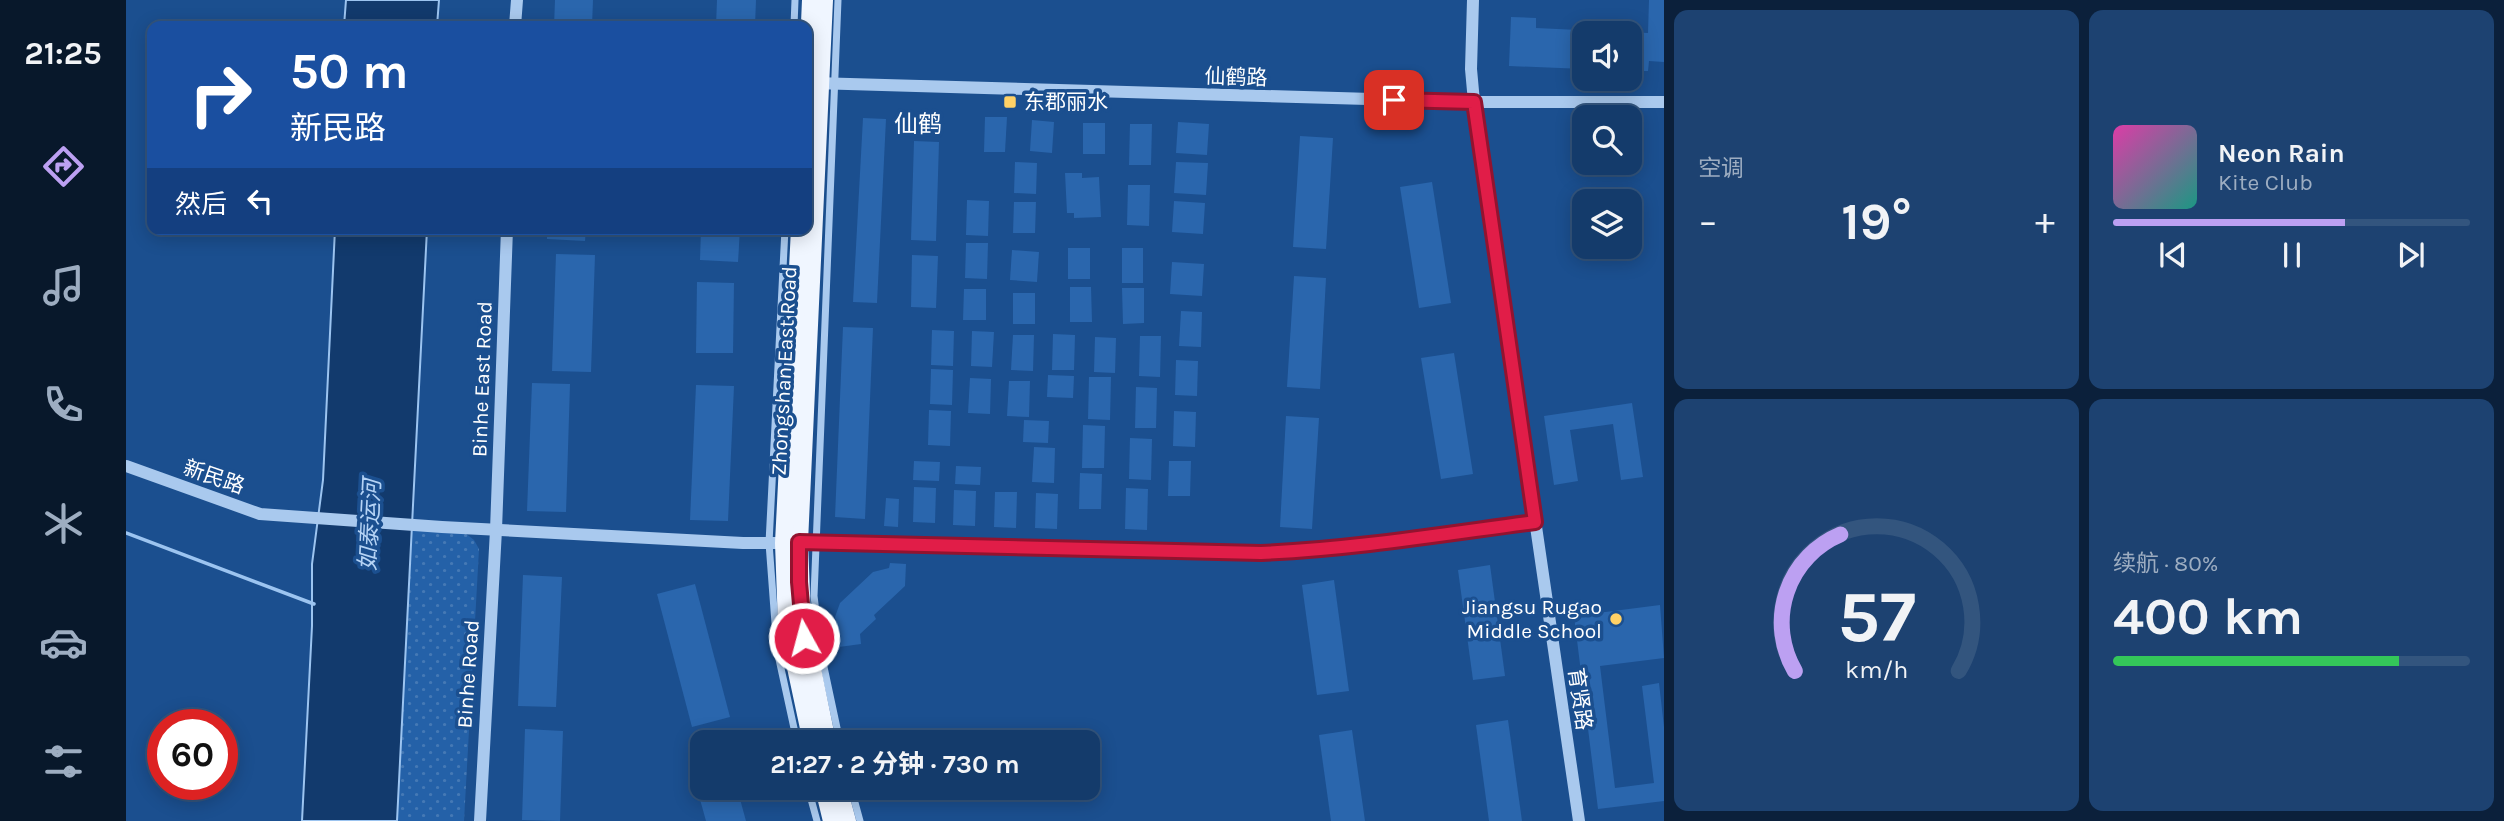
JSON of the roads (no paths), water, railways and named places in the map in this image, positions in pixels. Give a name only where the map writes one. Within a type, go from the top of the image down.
[{"type":"main road","name":"Zhongshan East Road","points":[[811,0],[812,21]]},
{"type":"main road","name":"Zhongshan East Road","points":[[812,145],[824,0]]},
{"type":"main road","name":"Zhongshan East Road","points":[[812,21],[815,85]]},
{"type":"main road","name":"Zhongshan East Road","points":[[800,235],[792,542],[802,620],[825,730]]},
{"type":"main road","name":"Zhongshan East Road","points":[[807,235],[787,625],[809,730]]},
{"type":"main road","points":[[827,800],[832,821]]},
{"type":"main road","points":[[841,800],[847,821]]},
{"type":"street","points":[[516,21],[517,0]]},
{"type":"street","points":[[794,21],[795,0]]},
{"type":"street","points":[[815,85],[838,0]]},
{"type":"street","name":"育贤路","points":[[1473,0],[1471,69],[1474,102],[1579,821]]},
{"type":"street","name":"仙鹤路","points":[[815,85],[1474,102],[1664,103]]},
{"type":"street","name":"Binhe East Road","points":[[496,530],[507,235]]},
{"type":"street","points":[[785,235],[792,542],[777,650],[794,730]]},
{"type":"street","name":"新民路","points":[[126,467],[260,514],[496,530],[792,542]]},
{"type":"street","points":[[792,542],[1261,553],[1415,539],[1535,522]]},
{"type":"street","name":"Binhe Road","points":[[480,821],[496,530]]},
{"type":"street","points":[[792,542],[815,608],[821,653],[837,730]]},
{"type":"street","points":[[811,800],[817,821]]},
{"type":"street","points":[[854,800],[860,821]]},
{"type":"water","points":[[346,0],[439,0],[437,21],[344,21]]},
{"type":"water","name":"如泰运河","points":[[335,235],[427,235],[397,821],[302,821],[312,626],[312,564],[323,480]]},
{"type":"waterway","points":[[126,533],[314,604]]},
{"type":"place","name":"东郡丽水","points":[[1010,102]]},
{"type":"place","name":"Jiangsu Rugao Middle School","points":[[1616,619]]},
{"type":"district","name":"仙鹤","points":[[918,124]]}]
